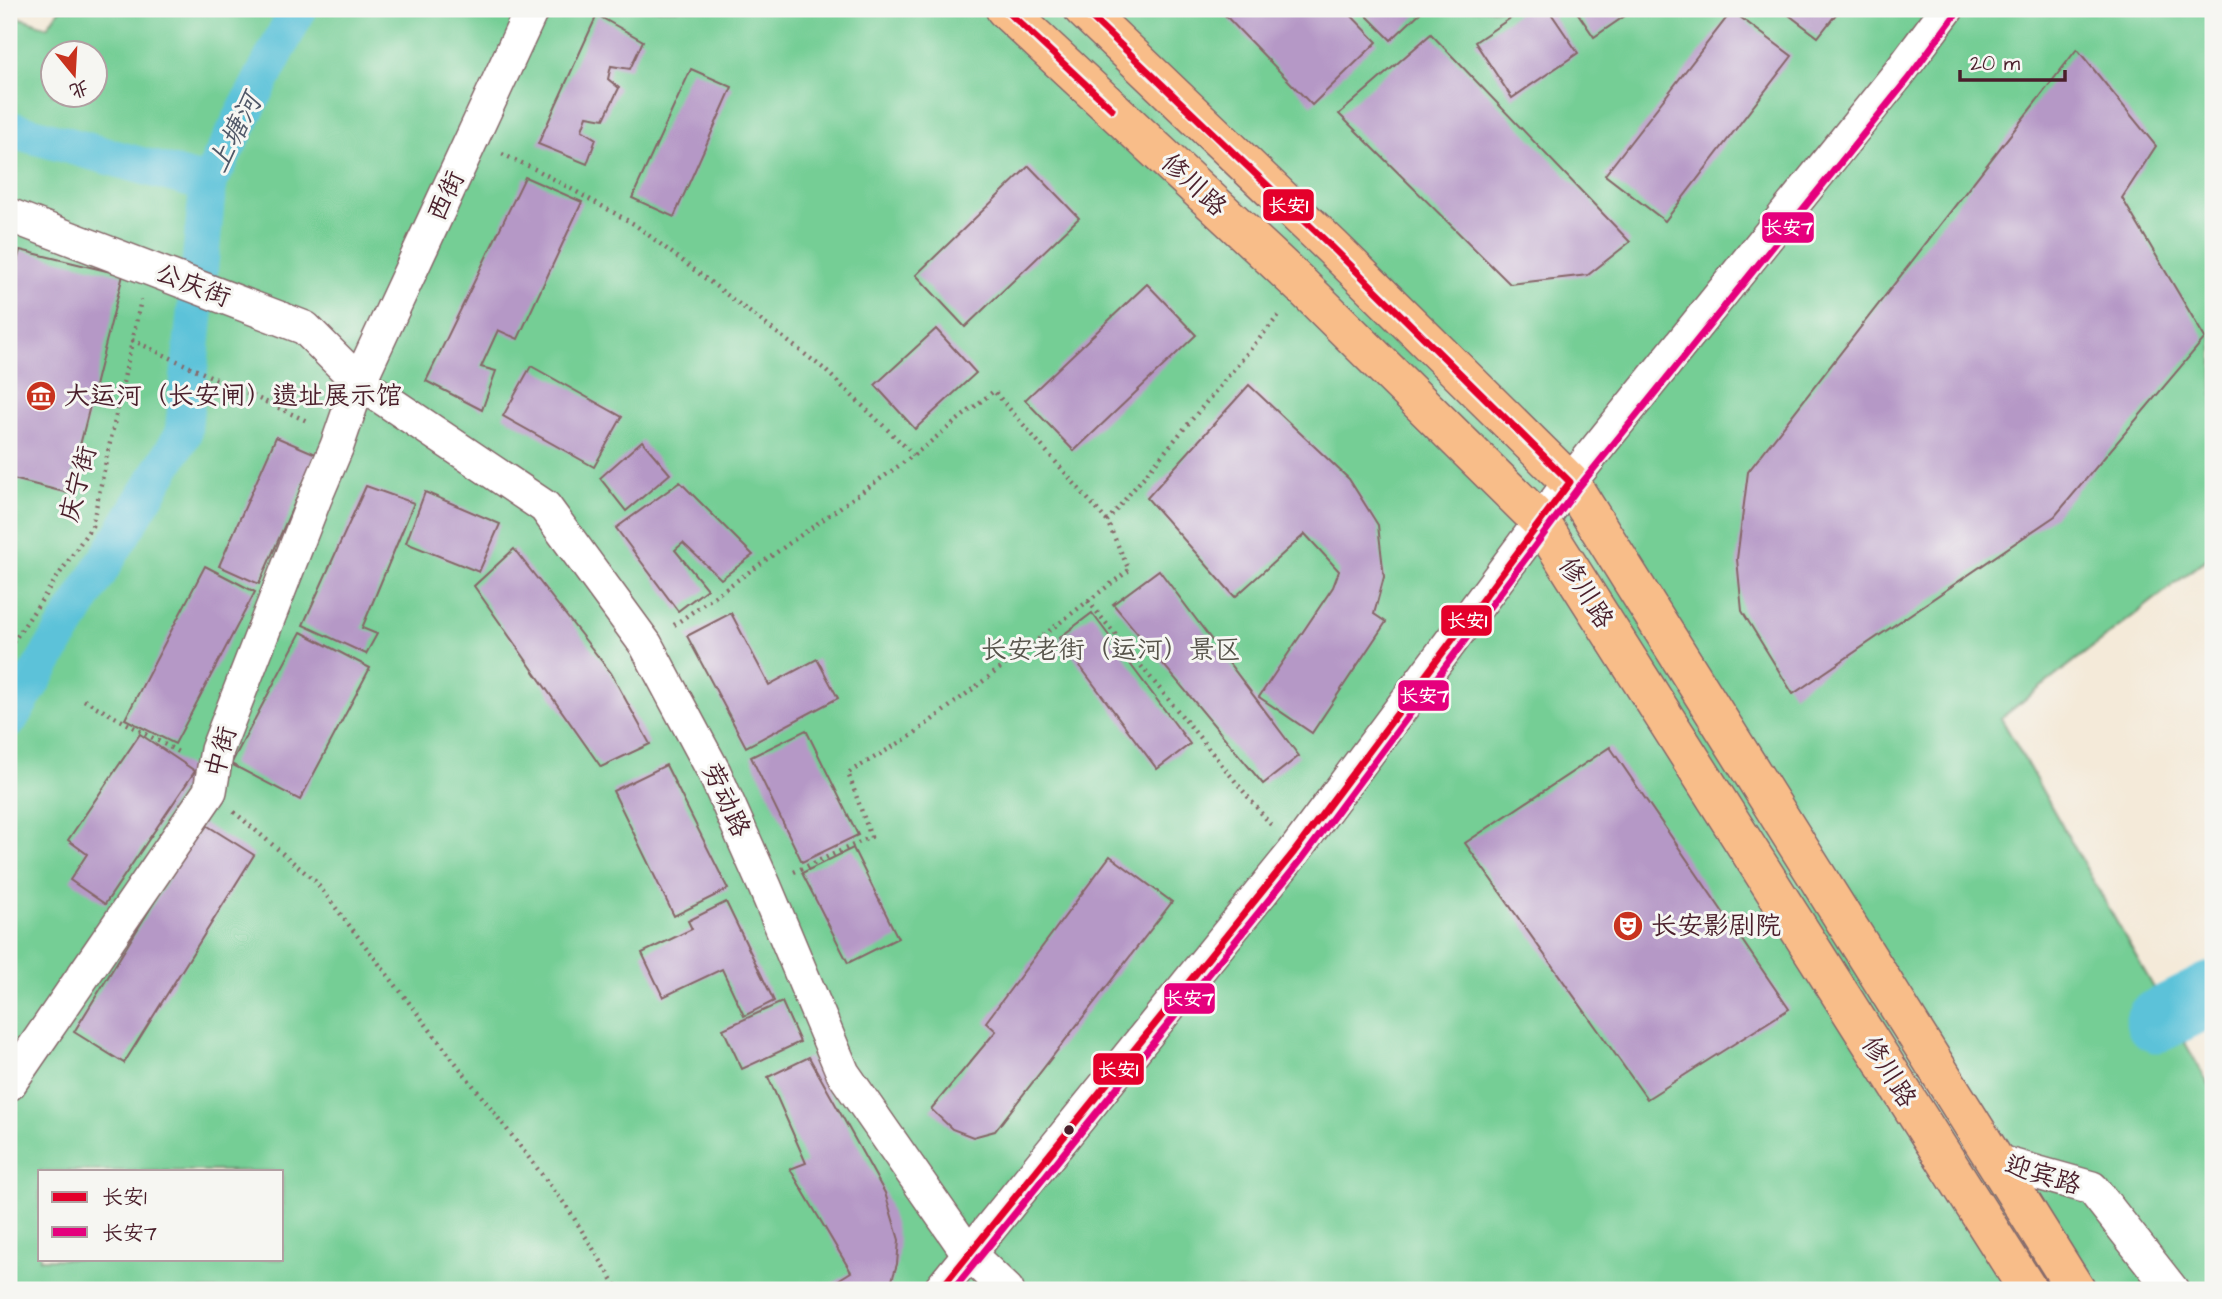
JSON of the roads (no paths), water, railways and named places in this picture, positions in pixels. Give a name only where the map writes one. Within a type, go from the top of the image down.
[{"type":"main road","name":"修川路","points":[[1005,9],[1303,287],[1541,521],[2028,1290]]},
{"type":"main road","name":"修川路","points":[[1083,9],[1332,247],[1570,482],[1992,1160],[2076,1290]]},
{"type":"street","name":"西街","points":[[359,382],[532,9]]},
{"type":"street","points":[[940,1290],[1294,852],[1570,482],[1900,72],[1947,9]]},
{"type":"street","name":"公庆街","points":[[9,215],[305,328],[359,382]]},
{"type":"street","name":"劳动路","points":[[359,382],[545,507],[646,645],[714,772],[843,1073],[970,1254],[1007,1290]]},
{"type":"street","name":"中街","points":[[9,1084],[212,781],[218,750],[314,498],[337,446],[359,382]]},
{"type":"street","name":"迎宾路","points":[[1992,1160],[2092,1188],[2172,1290]]},
{"type":"waterway","name":"上塘河","points":[[9,129],[208,184],[298,9]]},
{"type":"waterway","points":[[9,720],[183,434],[208,184]]},
{"type":"waterway","points":[[2157,1021],[2213,993]]},
{"type":"place","name":"大运河（长安闸）遗址展示馆","points":[[41,396]]},
{"type":"place","name":"长安影剧院","points":[[1628,926]]},
{"type":"park label","name":"长安老街（运河）景区","points":[[1111,650]]}]
